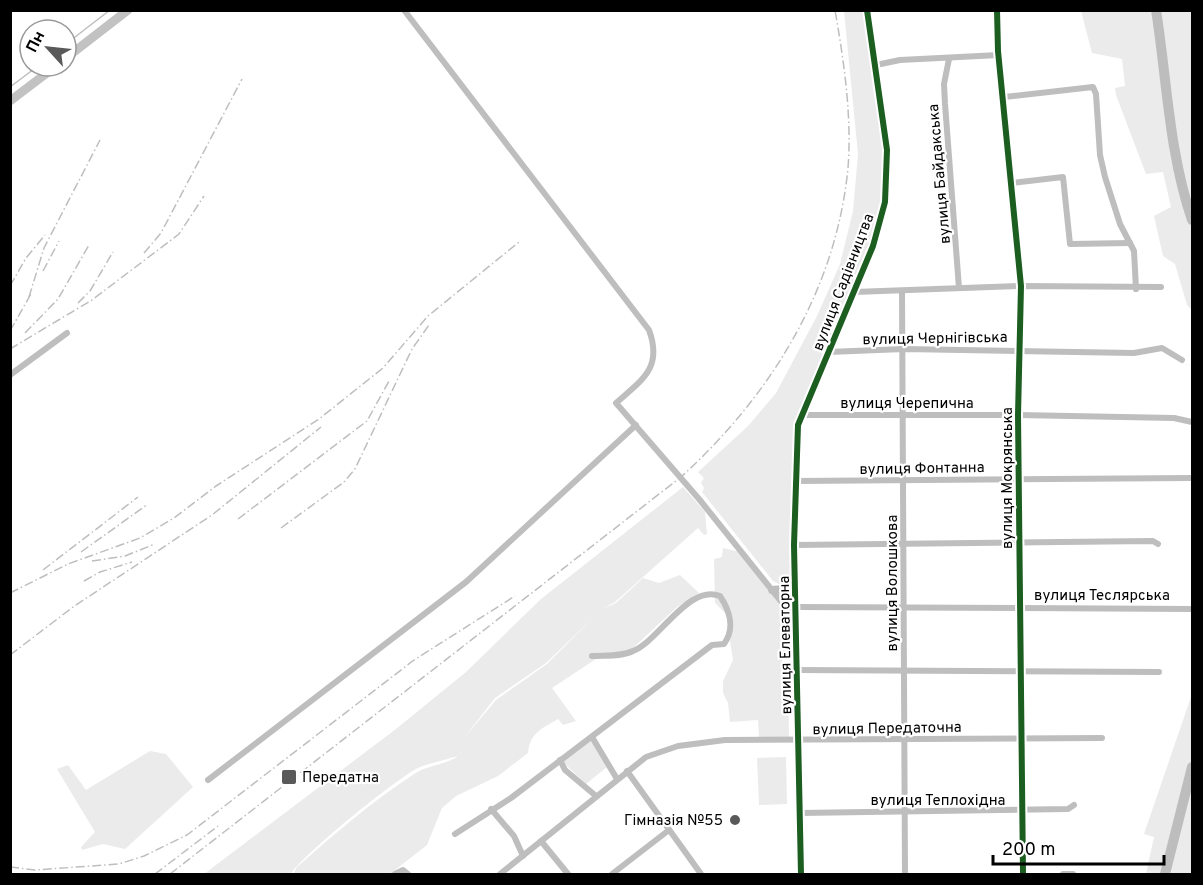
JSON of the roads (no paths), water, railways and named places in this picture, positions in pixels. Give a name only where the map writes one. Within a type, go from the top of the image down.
[{"type":"main road","points":[[78,49],[128,10]]},
{"type":"main road","points":[[10,101],[40,78]]},
{"type":"street","points":[[404,10],[649,330],[653,341],[654,361],[649,374],[616,403],[796,620]]},
{"type":"street","name":"вулиця Садівництва","points":[[801,415],[854,292],[880,223],[888,176],[876,65],[867,10]]},
{"type":"street","name":"вулиця Мокрянська","points":[[997,10],[999,55],[1021,286],[1018,415],[1023,874]]},
{"type":"street","points":[[876,65],[900,60],[999,55]]},
{"type":"street","name":"вулиця Байдакська","points":[[949,58],[944,84],[959,288]]},
{"type":"street","points":[[1004,97],[1093,87],[1096,94],[1100,155],[1120,224],[1134,250],[1136,289]]},
{"type":"street","points":[[1011,183],[1063,177],[1070,244],[1130,243]]},
{"type":"street","points":[[854,292],[1021,286],[1136,289],[1161,287]]},
{"type":"street","name":"вулиця Волошкова","points":[[902,291],[905,874]]},
{"type":"street","points":[[10,375],[67,333]]},
{"type":"street","name":"вулиця Чернігівська","points":[[828,352],[904,349],[1020,349],[1134,352],[1162,348],[1182,360]]},
{"type":"street","name":"вулиця Черепична","points":[[801,415],[1018,415],[1174,418],[1192,422]]},
{"type":"street","name":"вулиця Елеваторна","points":[[801,415],[798,425],[794,545],[801,874]]},
{"type":"street","points":[[208,780],[466,582],[636,425]]},
{"type":"street","name":"вулиця Фонтанна","points":[[796,481],[1192,478]]},
{"type":"street","points":[[794,545],[1153,541],[1158,544]]},
{"type":"street","points":[[772,590],[783,589],[795,579]]},
{"type":"street","points":[[454,834],[592,737],[712,645],[724,644],[731,630],[731,619],[720,596],[714,593],[706,594],[683,607],[636,651],[592,656]]},
{"type":"street","name":"вулиця Теслярська","points":[[796,607],[1192,609]]},
{"type":"street","points":[[797,670],[1021,669],[1160,672]]},
{"type":"street","points":[[592,737],[617,779]]},
{"type":"street","name":"вулиця Передаточна","points":[[500,874],[627,771],[657,751],[678,746],[725,740],[1102,738]]},
{"type":"street","points":[[560,760],[565,770],[596,796]]},
{"type":"street","points":[[627,771],[700,874]]},
{"type":"street","name":"вулиця Теплохідна","points":[[800,813],[1023,811],[1068,809],[1074,805]]},
{"type":"street","points":[[492,809],[514,836],[523,856]]},
{"type":"street","points":[[612,874],[669,830]]},
{"type":"street","points":[[541,841],[568,874]]},
{"type":"street","points":[[395,874],[403,870],[408,874]]},
{"type":"street","points":[[1063,874],[1072,874]]},
{"type":"waterway","points":[[1156,10],[1173,143],[1192,220]]},
{"type":"waterway","points":[[1165,874],[1192,767]]},
{"type":"tram line","points":[[78,35],[110,10]]},
{"type":"tram line","points":[[10,87],[22,78]]},
{"type":"railway","points":[[170,874],[681,477],[743,412],[770,376],[813,298],[829,257],[841,213],[848,168],[849,129],[844,69],[835,10]]},
{"type":"railway","points":[[144,253],[161,233],[242,79]]},
{"type":"railway","points":[[29,297],[44,248],[100,140]]},
{"type":"railway","points":[[10,349],[92,300],[179,234],[204,196]]},
{"type":"railway","points":[[10,286],[26,258],[45,235]]},
{"type":"railway","points":[[43,271],[59,241]]},
{"type":"railway","points":[[10,593],[68,564],[140,538],[174,518],[216,486],[319,419],[383,368],[428,316],[519,242]]},
{"type":"railway","points":[[25,333],[58,299],[89,245]]},
{"type":"railway","points":[[78,303],[90,291],[113,252]]},
{"type":"railway","points":[[10,331],[32,292]]},
{"type":"railway","points":[[281,528],[344,482],[355,469],[412,349],[429,325]]},
{"type":"railway","points":[[238,519],[367,421],[389,381]]},
{"type":"railway","points":[[10,655],[73,607],[212,515],[321,427]]},
{"type":"railway","points":[[43,570],[138,497]]},
{"type":"railway","points":[[81,552],[148,504]]},
{"type":"railway","points":[[92,561],[125,556],[155,544]]},
{"type":"railway","points":[[84,581],[100,572],[132,562]]},
{"type":"railway","points":[[10,867],[35,870],[119,864],[144,856],[187,835],[414,660],[515,596]]},
{"type":"railway","points":[[155,874],[218,826]]},
{"type":"place","name":"Передатна","points":[[289,777]]},
{"type":"place","name":"Гімназія №55","points":[[735,820]]}]
